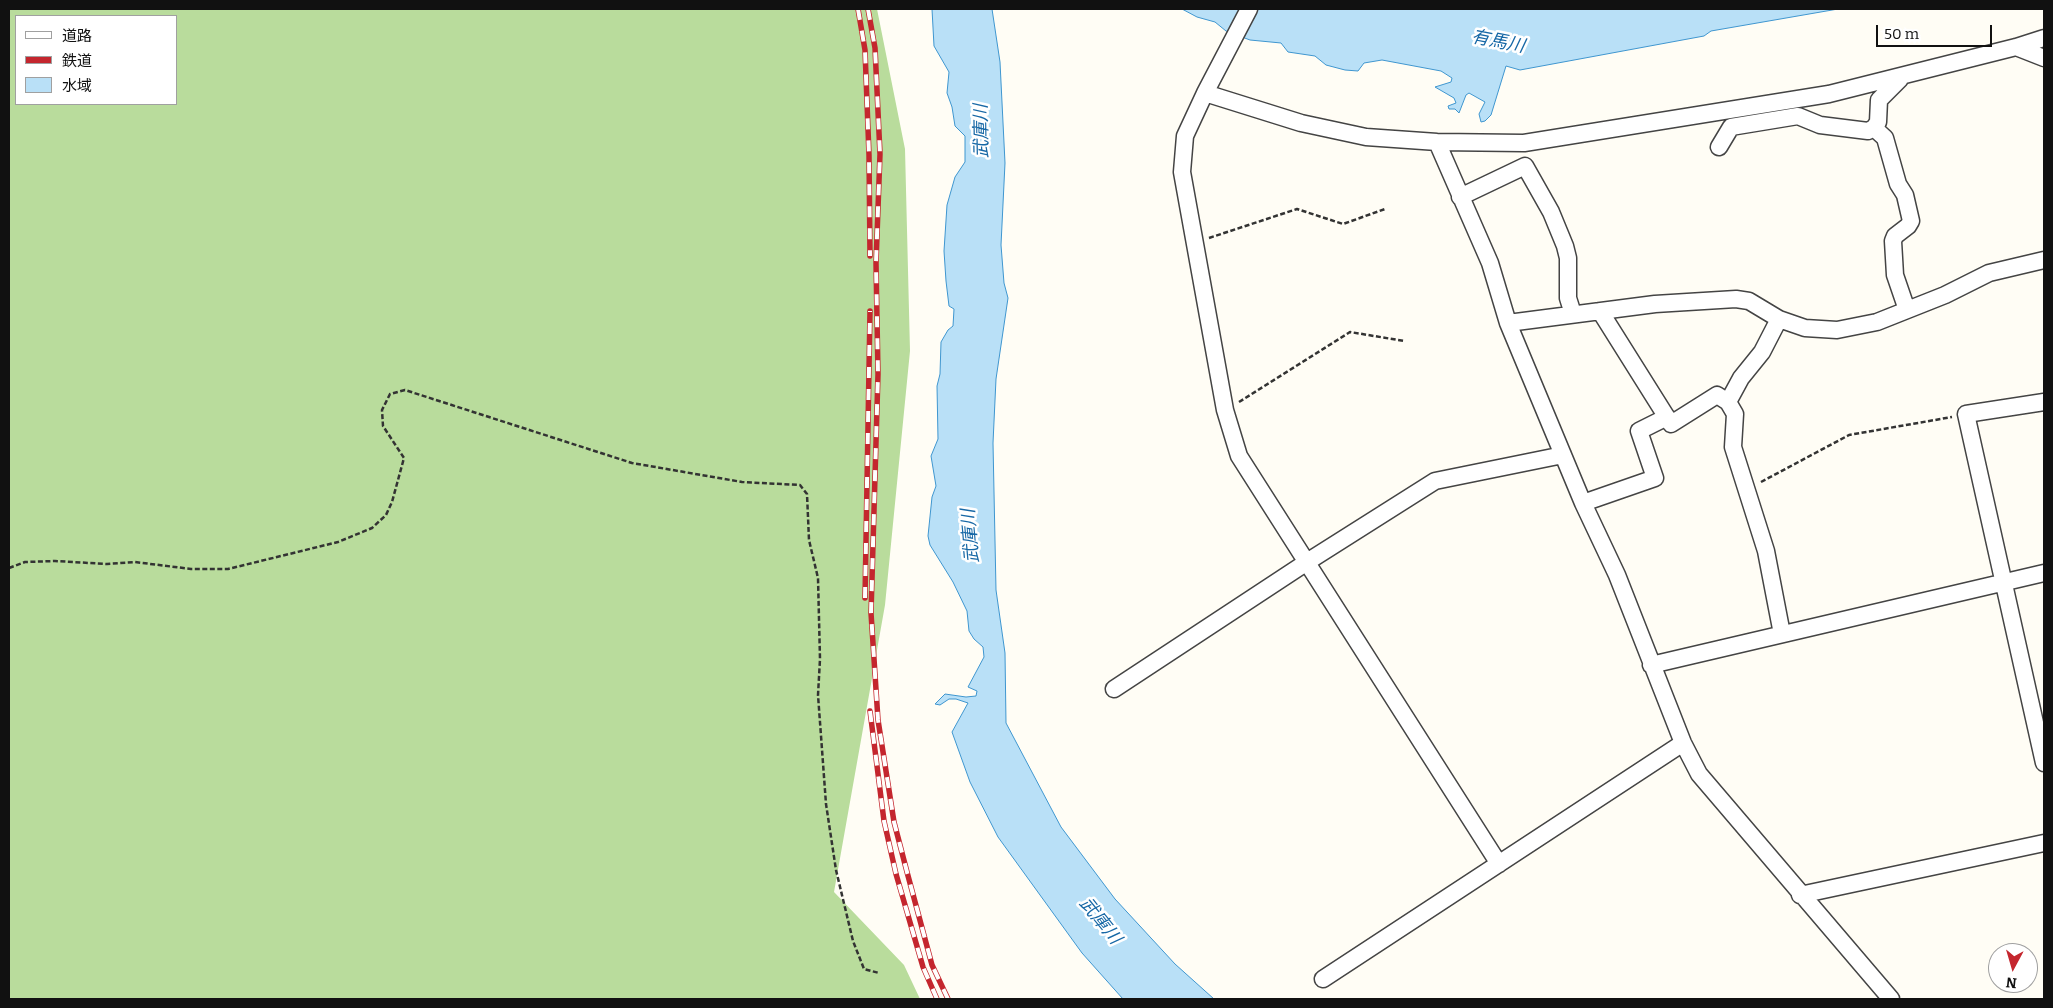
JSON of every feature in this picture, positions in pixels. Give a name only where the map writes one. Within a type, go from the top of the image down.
[{"type":"street","points":[[1250,9],[1208,87],[1185,136],[1182,172],[1225,410],[1239,456],[1499,864]]},
{"type":"street","points":[[1208,87],[1301,123],[1366,137],[1437,142],[1524,142],[1829,94],[2016,48],[2044,38]]},
{"type":"street","points":[[2016,48],[2044,58]]},
{"type":"street","points":[[1719,147],[1731,126],[1798,116],[1820,125],[1868,131],[1874,128],[1878,122],[1879,100],[1901,77]]},
{"type":"street","points":[[1874,128],[1885,138],[1898,184],[1905,195],[1911,222],[1895,236],[1893,241],[1895,275],[1906,310]]},
{"type":"street","points":[[1437,142],[1490,263],[1508,322],[1583,503],[1617,575],[1683,743],[1700,774],[1883,996]]},
{"type":"street","points":[[1460,197],[1526,166],[1551,212],[1565,246],[1568,258],[1568,298],[1573,314]]},
{"type":"street","points":[[1508,322],[1655,304],[1736,299],[1749,301],[1779,319],[1805,328],[1837,330],[1877,322],[1945,295],[1989,273],[2044,260]]},
{"type":"street","points":[[1600,311],[1671,424],[1717,395],[1728,402],[1735,414],[1733,447],[1766,551],[1782,634]]},
{"type":"street","points":[[1728,402],[1741,378],[1762,352],[1779,319]]},
{"type":"street","points":[[2044,402],[1966,414],[2044,764]]},
{"type":"street","points":[[1583,503],[1655,478],[1639,431],[1667,417]]},
{"type":"street","points":[[1114,689],[1306,562],[1435,481],[1563,455]]},
{"type":"street","points":[[1651,664],[2044,573]]},
{"type":"street","points":[[1324,979],[1683,743]]},
{"type":"street","points":[[1800,895],[2044,843]]},
{"type":"path","points":[[1195,243],[1297,209],[1343,224],[1385,209]]},
{"type":"path","points":[[1225,410],[1350,332],[1404,341]]},
{"type":"path","points":[[9,568],[25,562],[55,561],[107,564],[135,562],[192,570],[228,569],[338,542],[372,528],[386,515],[392,502],[404,458],[383,426],[382,410],[390,394],[405,390],[632,463],[742,482],[800,485],[806,494],[809,540],[818,578],[820,659],[818,695],[826,804],[836,870],[853,941],[864,969],[879,973]]},
{"type":"path","points":[[1747,489],[1849,435],[1966,414]]},
{"type":"green space","points":[[9,9],[877,9],[905,149],[910,351],[885,605],[834,892],[904,965],[920,999],[9,999]]},
{"type":"water","name":"武庫川","points":[[932,9],[992,9],[1000,62],[1005,163],[1001,245],[1004,283],[1008,298],[996,379],[993,443],[996,590],[1005,653],[1006,723],[1061,827],[1115,899],[1175,964],[1214,999],[1123,999],[1082,953],[998,837],[970,782],[952,732],[968,703],[949,699],[940,705],[935,704],[945,694],[966,697],[976,696],[977,691],[968,687],[984,657],[983,647],[974,639],[969,631],[967,611],[953,582],[930,545],[928,536],[932,497],[936,486],[931,456],[938,439],[937,386],[940,374],[941,342],[948,330],[953,326],[954,309],[949,306],[946,281],[944,251],[947,205],[955,177],[965,162],[965,136],[955,126],[952,107],[947,93],[949,72],[934,46]]},
{"type":"water","name":"有馬川","points":[[1182,9],[1838,9],[1711,31],[1704,36],[1520,70],[1506,66],[1491,115],[1481,122],[1479,114],[1485,102],[1469,93],[1466,95],[1459,113],[1455,109],[1449,109],[1448,106],[1456,103],[1454,98],[1435,87],[1451,82],[1452,78],[1441,71],[1382,60],[1364,63],[1358,71],[1345,70],[1326,65],[1315,56],[1288,52],[1281,43],[1250,40],[1226,31],[1215,22],[1197,17]]},
{"type":"railway","points":[[858,9],[865,50],[870,256]]},
{"type":"railway","points":[[868,9],[875,48],[880,154],[876,263],[878,374],[871,613],[878,720],[894,822],[932,965],[948,999]]},
{"type":"railway","points":[[865,598],[870,311]]},
{"type":"railway","points":[[870,711],[884,821],[896,874],[923,967],[937,999]]}]
